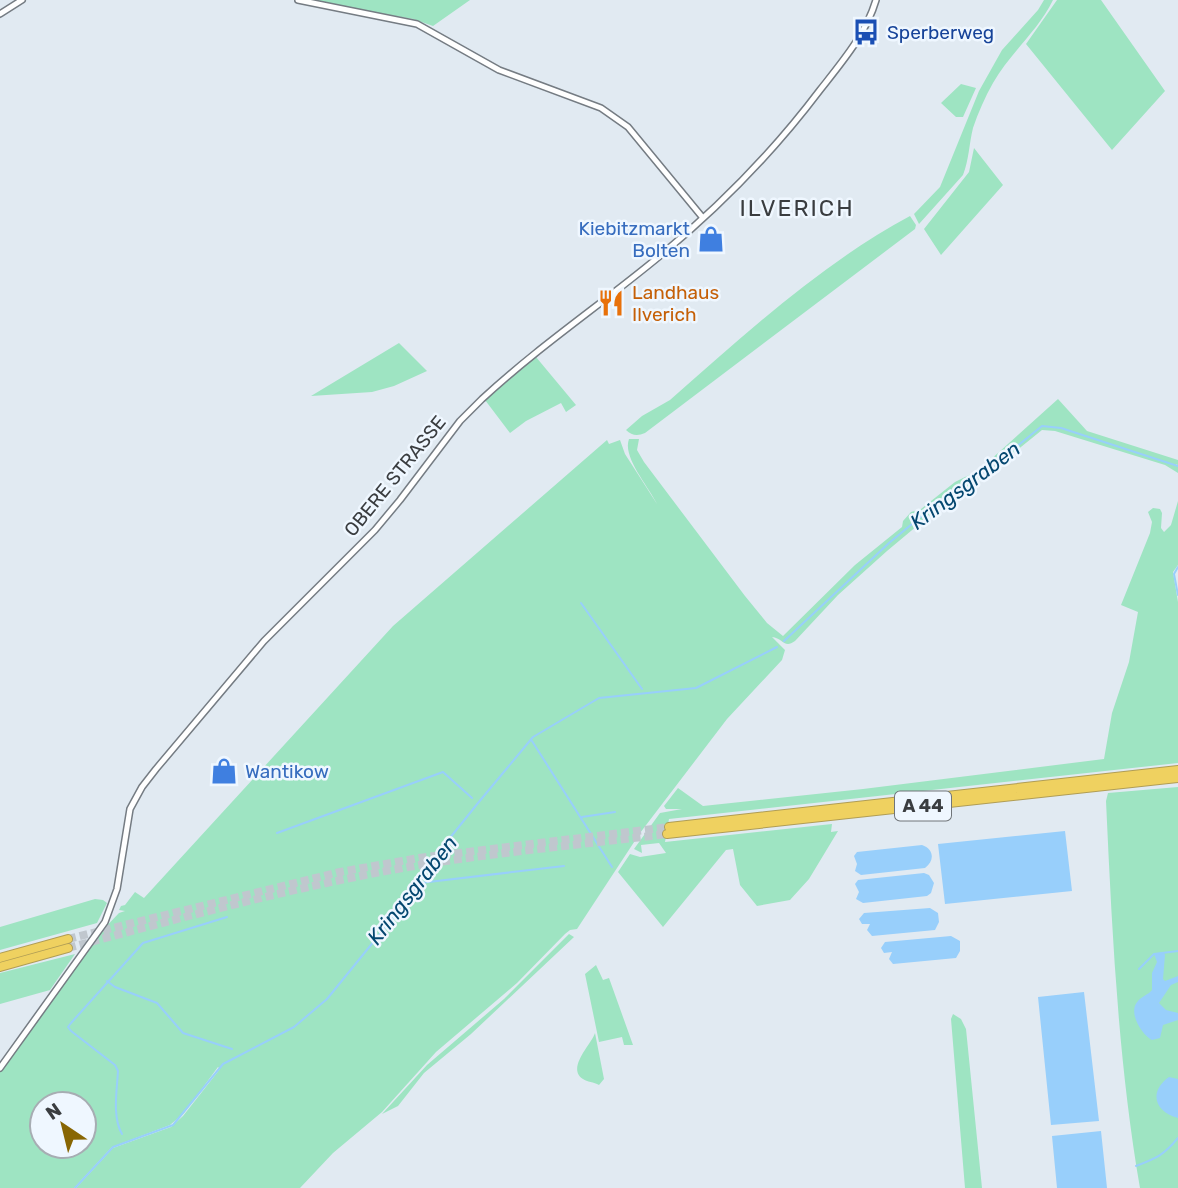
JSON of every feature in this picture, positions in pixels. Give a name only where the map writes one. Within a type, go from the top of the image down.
[{"type":"highway","name":"A 44","points":[[1178,770],[668,831],[1178,778]]},
{"type":"highway","points":[[0,958],[68,943],[0,967]]},
{"type":"street","points":[[0,14],[22,0]]},
{"type":"street","points":[[298,0],[417,24],[499,70],[601,108],[622,121],[634,133],[703,218]]},
{"type":"street","name":"OBERE STRASSE","points":[[0,1068],[105,922],[117,889],[130,809],[142,787],[173,748],[264,641],[375,530],[460,421],[482,399],[646,268],[703,218],[792,125],[858,38],[876,0]]},
{"type":"green space","points":[[305,0],[470,0],[433,26],[413,19]]},
{"type":"green space","points":[[1044,0],[1053,0],[1040,22],[1000,72],[984,99],[973,128],[963,175],[919,224],[914,214],[940,187],[979,91],[1002,50]]},
{"type":"green space","points":[[1057,0],[1101,0],[1165,91],[1112,150],[1026,44]]},
{"type":"green space","points":[[961,84],[976,88],[963,117],[956,117],[941,103]]},
{"type":"green space","points":[[974,148],[1003,185],[941,255],[924,229],[969,172]]},
{"type":"green space","points":[[910,216],[916,225],[915,229],[645,433],[635,435],[626,430],[642,416],[670,400],[755,325],[815,278],[877,235]]},
{"type":"green space","points":[[399,343],[427,371],[394,386],[372,392],[311,396]]},
{"type":"green space","points":[[536,357],[576,405],[566,412],[561,403],[526,421],[510,433],[485,400]]},
{"type":"green space","points":[[1058,399],[1087,431],[1178,460],[1178,465],[1175,464],[1178,466],[1178,473],[1165,465],[1055,431],[1042,430],[986,475],[954,495],[887,551],[838,595],[795,641],[786,644],[772,637],[785,650],[782,660],[727,719],[640,833],[577,929],[565,934],[517,983],[436,1052],[382,1112],[333,1153],[300,1188],[76,1188],[113,1148],[171,1127],[183,1116],[220,1069],[218,1067],[184,1113],[170,1125],[112,1147],[74,1188],[0,1188],[0,1071],[98,935],[119,913],[125,911],[119,910],[121,906],[125,905],[135,892],[144,898],[393,626],[607,440],[609,444],[620,440],[625,454],[657,504],[629,454],[629,439],[639,439],[637,450],[644,462],[745,596],[767,623],[783,636],[855,565],[902,527],[903,521],[911,512],[921,509],[955,482],[979,470]]},
{"type":"green space","points":[[1178,501],[1178,565],[1173,572],[1178,602],[1178,763],[669,819],[665,842],[832,824],[831,832],[838,831],[809,879],[790,900],[757,906],[740,885],[733,849],[726,850],[663,927],[618,872],[630,854],[640,857],[666,853],[659,843],[641,845],[642,853],[634,849],[660,813],[682,809],[666,809],[664,806],[678,788],[703,806],[1104,759],[1112,713],[1129,662],[1138,612],[1121,605],[1150,533],[1152,522],[1148,512],[1153,508],[1160,509],[1161,528],[1164,532],[1171,525]]},
{"type":"green space","points":[[1178,787],[1178,1188],[1140,1188],[1121,1044],[1106,801],[1108,793]]},
{"type":"green space","points":[[95,899],[107,903],[97,923],[0,950],[0,927]]},
{"type":"green space","points":[[569,934],[574,937],[471,1034],[424,1073],[398,1106],[382,1114],[427,1065],[504,999]]},
{"type":"green space","points":[[75,954],[50,990],[0,1004],[0,973]]},
{"type":"green space","points":[[596,965],[603,980],[609,978],[633,1045],[624,1045],[622,1037],[599,1042],[585,974]]},
{"type":"green space","points":[[953,1014],[961,1019],[966,1029],[982,1188],[965,1188],[951,1019]]},
{"type":"green space","points":[[595,1033],[604,1079],[599,1085],[583,1079],[577,1069],[581,1056]]},
{"type":"water","points":[[1065,831],[1072,891],[945,904],[938,844]]},
{"type":"water","points":[[922,845],[929,849],[932,855],[925,868],[861,875],[855,871],[857,864],[854,856],[857,852]]},
{"type":"water","points":[[924,873],[929,875],[934,883],[927,896],[863,903],[856,899],[859,892],[855,884],[858,880]]},
{"type":"water","points":[[930,908],[938,913],[939,922],[935,930],[872,936],[867,930],[870,924],[862,924],[859,919],[864,913]]},
{"type":"water","points":[[951,936],[960,941],[960,951],[956,958],[893,964],[889,959],[892,952],[884,953],[881,948],[885,942]]},
{"type":"water","points":[[1163,952],[1163,979],[1165,981],[1178,976],[1178,982],[1171,985],[1159,1003],[1166,1010],[1178,1013],[1178,1020],[1163,1025],[1160,1038],[1152,1040],[1140,1028],[1134,1011],[1138,1001],[1152,990],[1152,973],[1157,962],[1154,954]]},
{"type":"water","points":[[1084,992],[1099,1121],[1051,1125],[1038,997]]},
{"type":"water","points":[[1169,1077],[1178,1079],[1178,1118],[1164,1111],[1157,1101],[1158,1089]]},
{"type":"water","points":[[1101,1131],[1107,1188],[1057,1188],[1052,1136]]},
{"type":"waterway","name":"Kringsgraben","points":[[784,641],[889,543],[953,490],[985,472],[1042,426],[1061,428],[1178,466]]},
{"type":"waterway","points":[[1178,567],[1174,574],[1178,595]]},
{"type":"waterway","points":[[581,603],[642,689]]},
{"type":"waterway","name":"Kringsgraben","points":[[75,1188],[113,1147],[173,1125],[223,1064],[294,1027],[327,999],[405,903],[445,844],[533,737],[599,698],[696,688],[777,647]]},
{"type":"waterway","points":[[532,741],[612,867]]},
{"type":"waterway","points":[[277,833],[443,772],[472,798]]},
{"type":"waterway","points":[[582,817],[615,812]]},
{"type":"waterway","points":[[420,883],[564,866]]},
{"type":"waterway","points":[[122,1134],[116,1112],[118,1071],[115,1065],[68,1027],[143,943],[227,917]]},
{"type":"waterway","points":[[1139,969],[1154,954],[1178,951]]},
{"type":"waterway","points":[[107,981],[115,987],[157,1003],[183,1033],[232,1049]]},
{"type":"waterway","points":[[1136,1166],[1160,1155],[1178,1138]]},
{"type":"tunnel","points":[[68,939],[340,872],[419,858],[669,827]]},
{"type":"tunnel","points":[[68,948],[243,902],[375,873],[482,856],[667,834]]},
{"type":"place","name":"Sperberweg","points":[[866,32]]},
{"type":"place","name":"Kiebitzmarkt Bolten","points":[[711,239]]},
{"type":"place","name":"Landhaus Ilverich","points":[[611,303]]},
{"type":"place","name":"Wantikow","points":[[224,771]]},
{"type":"district","name":"ILVERICH","points":[[797,208]]}]
